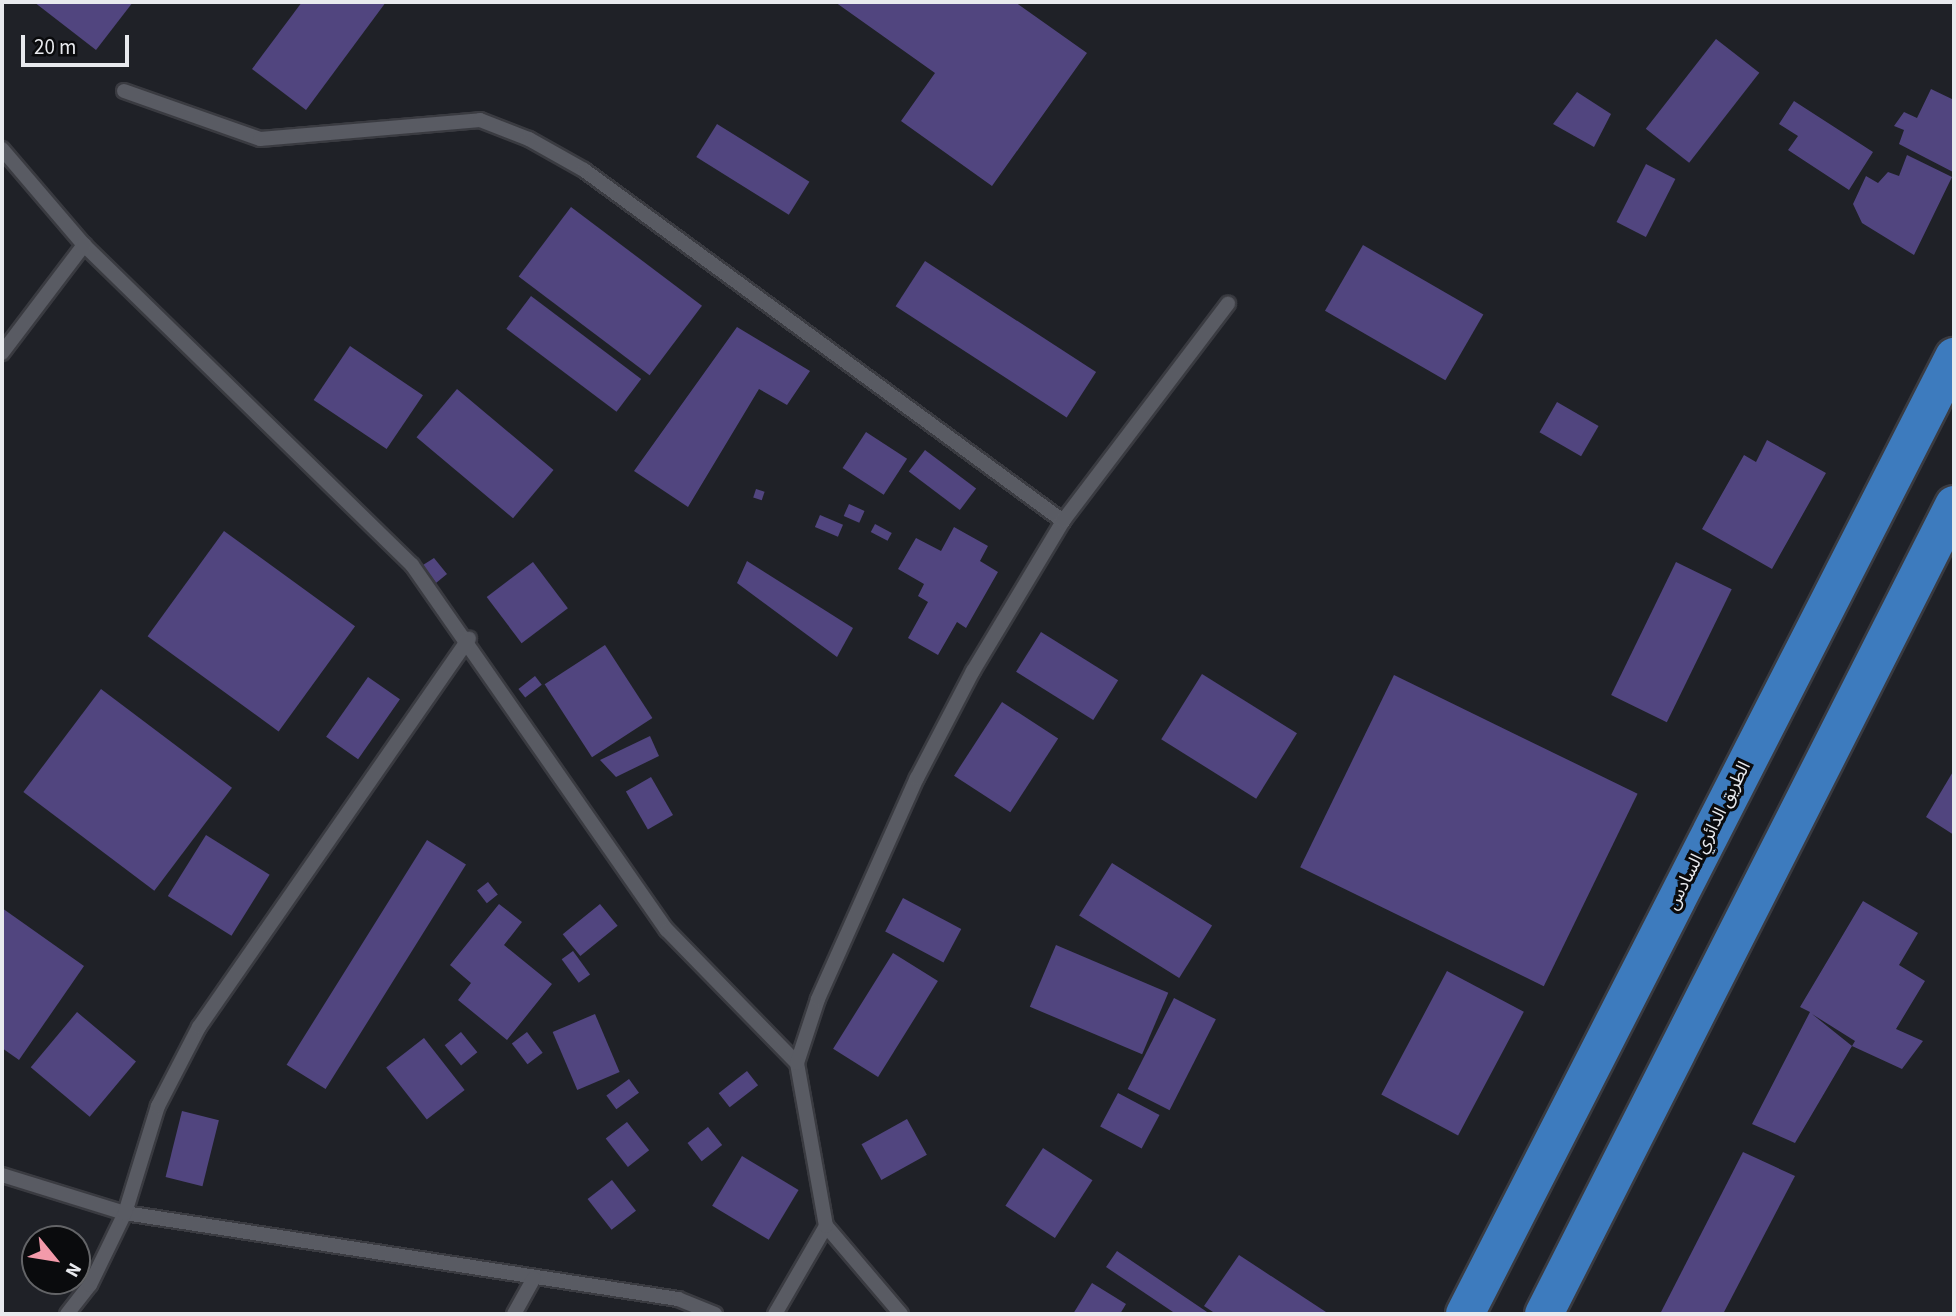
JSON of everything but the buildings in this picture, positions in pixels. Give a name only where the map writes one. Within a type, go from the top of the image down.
[{"type":"highway","name":"الطريق الدائري السادس","points":[[1465,1314],[1954,357]]},
{"type":"highway","points":[[1544,1314],[1954,505]]},
{"type":"lane","points":[[124,91],[260,139],[480,120],[529,139],[584,170],[1063,521]]},
{"type":"lane","points":[[2,149],[84,245],[340,489],[412,565],[469,639],[667,930],[797,1063]]},
{"type":"lane","points":[[2,353],[84,245]]},
{"type":"lane","points":[[901,1314],[826,1226],[797,1063],[818,999],[916,778],[1063,521],[1228,304]]},
{"type":"lane","points":[[67,1314],[90,1285],[125,1213],[158,1106],[199,1027],[469,639]]},
{"type":"lane","points":[[2,1175],[125,1213],[678,1299],[715,1314]]},
{"type":"lane","points":[[775,1314],[826,1226]]},
{"type":"lane","points":[[514,1314],[534,1278]]}]
